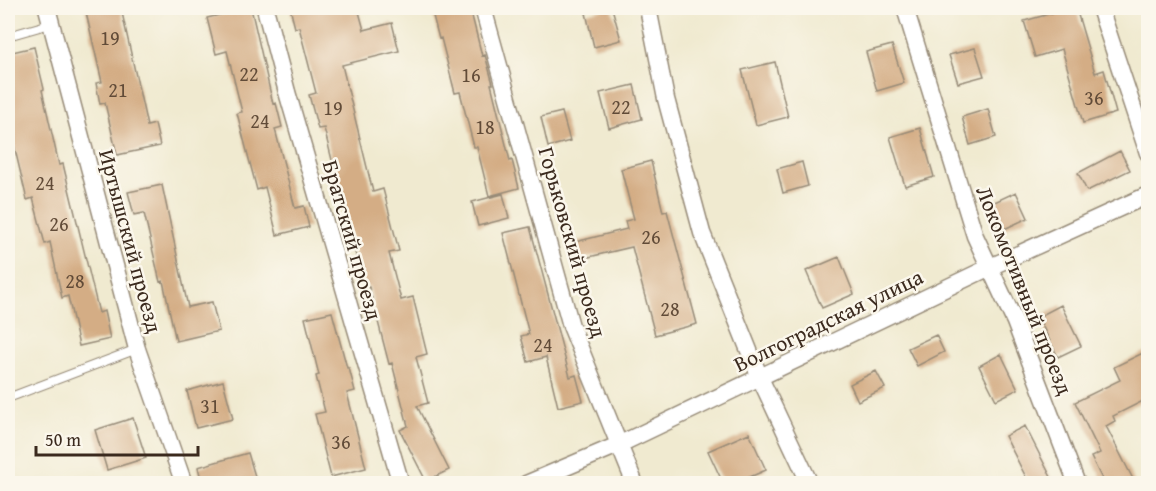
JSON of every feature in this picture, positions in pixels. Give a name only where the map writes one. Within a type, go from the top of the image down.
[{"type":"street","name":"Братский проезд","points":[[266,8],[287,92],[400,483]]},
{"type":"street","name":"Горьковский проезд","points":[[483,8],[571,326],[635,483]]},
{"type":"street","points":[[648,8],[666,99],[702,233],[760,378],[810,483]]},
{"type":"street","name":"Локомотивный проезд","points":[[904,8],[975,236],[1015,322],[1077,483]]},
{"type":"street","points":[[1100,8],[1149,153]]},
{"type":"street","name":"Иртышский проезд","points":[[48,16],[137,349],[184,483]]},
{"type":"street","name":"Волгоградская улица","points":[[526,483],[618,445],[988,268],[1149,195]]},
{"type":"lane","points":[[8,36],[48,16]]},
{"type":"lane","points":[[8,398],[137,349]]},
{"type":"building","points":[[85,8],[121,8],[147,126],[155,124],[160,146],[117,155],[105,103],[100,104],[96,83],[102,82]]},
{"type":"building","points":[[251,8],[273,104],[276,103],[282,127],[275,129],[295,208],[304,206],[309,227],[277,235],[265,187],[257,190],[237,113],[242,112],[227,51],[216,54],[207,18]]},
{"type":"building","points":[[290,8],[358,8],[364,30],[392,23],[399,51],[342,65],[373,192],[383,189],[399,251],[389,253],[401,300],[413,297],[427,354],[416,357],[428,403],[417,406],[449,470],[426,481],[400,430],[408,426],[392,363],[389,364],[369,287],[364,288],[324,128],[318,129],[309,95],[316,93],[299,27],[295,28]]},
{"type":"building","points":[[431,8],[470,8],[482,56],[485,55],[493,84],[491,84],[510,161],[512,160],[519,188],[489,196],[477,147],[474,147],[460,92],[455,93]]},
{"type":"building","points":[[612,8],[621,40],[594,47],[586,13]]},
{"type":"building","points":[[1076,8],[1095,73],[1104,70],[1116,113],[1083,123],[1062,49],[1035,57],[1024,21]]},
{"type":"building","points":[[892,45],[904,83],[877,91],[866,52]]},
{"type":"building","points":[[34,47],[59,165],[63,164],[99,313],[104,311],[110,339],[79,346],[68,296],[62,298],[50,242],[45,244],[33,198],[27,200],[14,145],[8,146],[8,53]]},
{"type":"building","points":[[975,48],[984,76],[958,83],[949,55]]},
{"type":"building","points":[[775,62],[788,117],[756,125],[742,70]]},
{"type":"building","points":[[634,85],[642,119],[609,128],[600,93]]},
{"type":"building","points":[[988,109],[996,137],[970,145],[962,117]]},
{"type":"building","points":[[562,112],[570,141],[548,147],[541,117]]},
{"type":"building","points":[[920,128],[934,177],[905,186],[890,137]]},
{"type":"building","points":[[1120,151],[1130,170],[1087,191],[1078,173]]},
{"type":"building","points":[[651,161],[663,212],[667,211],[697,324],[655,335],[632,247],[580,259],[575,242],[627,229],[625,221],[634,219],[621,169]]},
{"type":"building","points":[[802,162],[808,186],[783,193],[777,169]]},
{"type":"building","points":[[162,185],[188,307],[212,302],[219,331],[176,341],[163,281],[160,282],[144,213],[134,215],[128,192]]},
{"type":"building","points":[[1016,192],[1028,218],[1000,231],[988,205]]},
{"type":"building","points":[[503,194],[509,218],[478,226],[472,202]]},
{"type":"building","points":[[530,227],[570,377],[576,375],[583,401],[558,407],[546,357],[528,362],[521,336],[529,334],[503,233]]},
{"type":"building","points":[[839,257],[854,294],[822,308],[806,271]]},
{"type":"building","points":[[1061,305],[1081,346],[1058,357],[1038,317]]},
{"type":"building","points":[[332,312],[355,391],[347,393],[366,468],[331,477],[315,414],[325,412],[316,376],[319,375],[305,318]]},
{"type":"building","points":[[936,335],[944,352],[917,366],[908,348]]},
{"type":"building","points":[[1149,350],[1149,398],[1113,416],[1115,421],[1106,426],[1135,483],[1104,483],[1091,457],[1100,453],[1075,402],[1120,380],[1114,367]]},
{"type":"building","points":[[1001,354],[1018,389],[996,400],[979,366]]},
{"type":"building","points":[[876,371],[885,388],[858,401],[850,384]]},
{"type":"building","points":[[223,381],[233,419],[196,428],[187,391]]},
{"type":"building","points":[[133,418],[146,458],[107,470],[95,430]]},
{"type":"building","points":[[1025,426],[1054,483],[1029,483],[1005,436]]},
{"type":"building","points":[[749,433],[766,470],[736,483],[723,483],[708,451]]},
{"type":"building","points":[[248,453],[257,483],[202,483],[198,467]]}]
